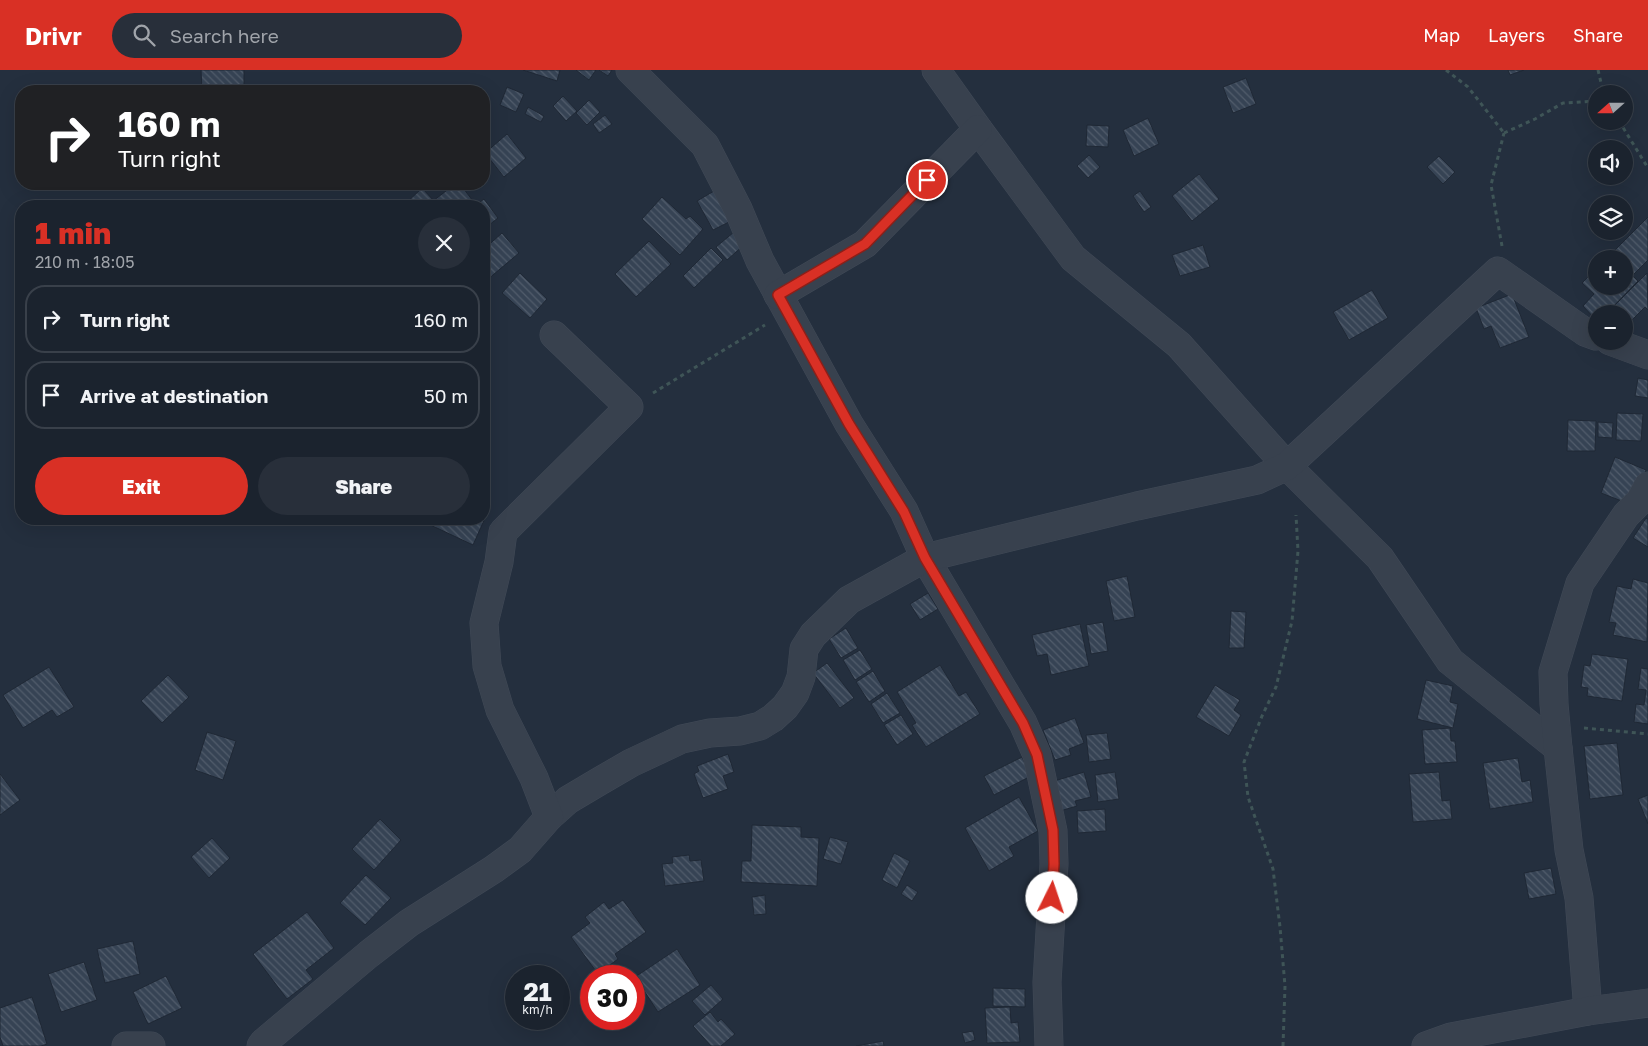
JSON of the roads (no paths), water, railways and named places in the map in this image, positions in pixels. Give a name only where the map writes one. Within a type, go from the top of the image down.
[{"type":"street","points":[[630,70],[705,145],[738,209],[760,261],[849,424],[904,512],[925,558],[1023,723],[1037,755],[1053,830],[1054,864],[1047,982],[1049,1046]]},
{"type":"street","points":[[936,70],[1073,258],[1180,345],[1290,470],[1380,558],[1450,661],[1557,737]]},
{"type":"street","points":[[783,303],[865,244],[978,129]]},
{"type":"street","points":[[261,1046],[369,954],[409,923],[494,869],[520,850],[549,817],[568,800],[631,764],[682,739],[710,733],[740,731],[760,726],[773,718],[795,693],[801,677],[804,649],[813,635],[849,600],[925,558],[1137,506],[1257,480],[1290,470],[1498,271],[1588,333]]},
{"type":"street","points":[[549,817],[534,778],[500,710],[487,666],[484,623],[499,562],[503,532],[629,408],[554,335]]},
{"type":"street","points":[[1633,349],[1648,355]]},
{"type":"street","points":[[1588,1010],[1579,898],[1569,850],[1557,737],[1553,672],[1580,583],[1626,515],[1640,502],[1648,486]]},
{"type":"street","points":[[1426,1046],[1451,1037],[1588,1010],[1648,1002]]},
{"type":"street","points":[[126,1046],[152,1046]]}]
